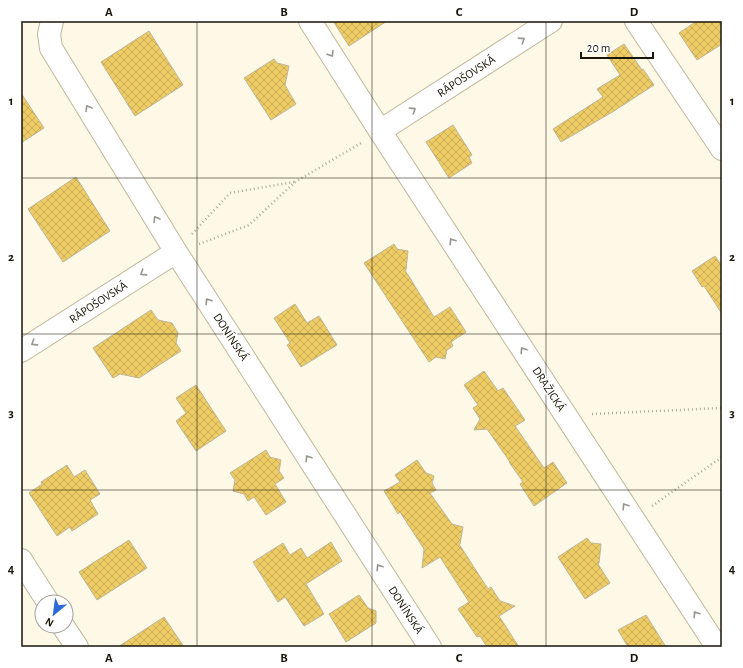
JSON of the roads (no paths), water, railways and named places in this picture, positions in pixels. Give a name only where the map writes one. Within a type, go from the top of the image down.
[{"type":"street","name":"DONÍNSKÁ","points":[[52,21],[49,34],[51,48],[176,252],[430,647]]},
{"type":"street","name":"DRAŽICKÁ","points":[[310,21],[380,131],[717,647]]},
{"type":"street","name":"RÁPOŠOVSKÁ","points":[[380,131],[551,21]]},
{"type":"street","points":[[636,21],[722,149]]},
{"type":"street","name":"RÁPOŠOVSKÁ","points":[[21,351],[176,252]]},
{"type":"street","points":[[21,560],[43,594]]},
{"type":"street","points":[[68,634],[77,647]]}]
